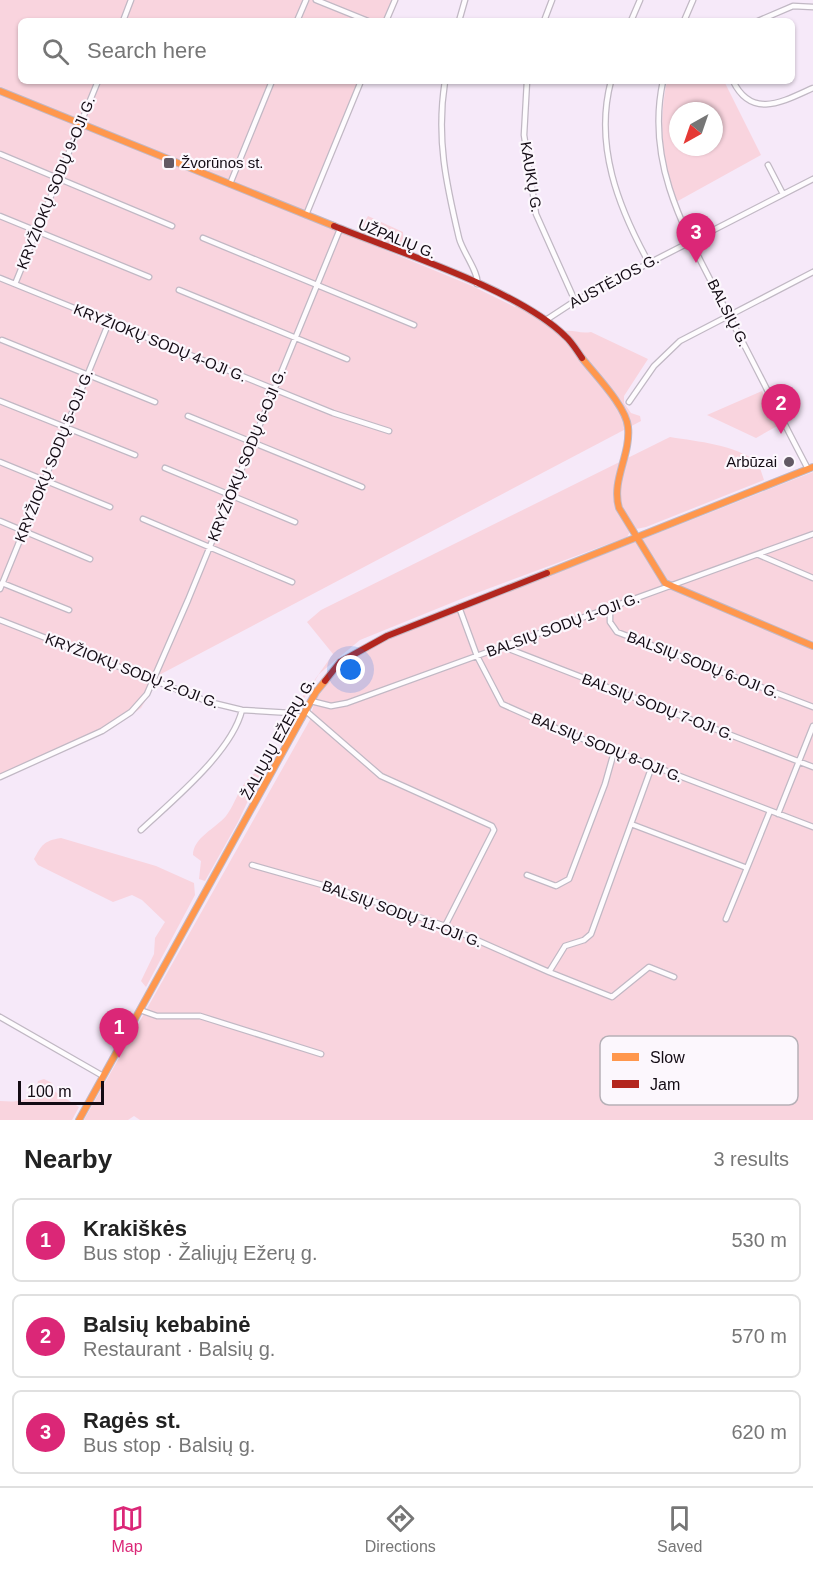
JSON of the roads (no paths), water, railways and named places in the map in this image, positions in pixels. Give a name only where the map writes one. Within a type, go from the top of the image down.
[{"type":"street","points":[[124,18],[131,0]]},
{"type":"street","points":[[298,18],[306,0]]},
{"type":"street","points":[[316,0],[361,18]]},
{"type":"street","points":[[387,18],[394,0]]},
{"type":"street","points":[[460,18],[465,0]]},
{"type":"street","points":[[545,18],[552,0]]},
{"type":"street","points":[[632,18],[640,0]]},
{"type":"street","points":[[685,18],[693,0]]},
{"type":"street","points":[[765,18],[793,6],[813,7]]},
{"type":"street","name":"KRYŽIOKŲ SODŲ 9-OJI G.","points":[[15,284],[97,84]]},
{"type":"street","points":[[230,184],[271,84]]},
{"type":"street","points":[[306,215],[360,84]]},
{"type":"street","points":[[445,84],[441,130],[444,177],[462,250],[478,275],[477,284]]},
{"type":"street","name":"KAUKŲ G.","points":[[527,84],[524,135],[536,214],[575,301]]},
{"type":"street","points":[[611,84],[605,118],[609,167],[628,221],[649,263]]},
{"type":"street","name":"BALSIŲ G.","points":[[662,84],[657,115],[659,149],[669,194],[691,242],[810,468]]},
{"type":"street","points":[[735,84],[740,93],[765,105],[781,103],[813,88]]},
{"type":"street","name":"UŽPALIŲ G.","points":[[0,91],[477,284],[546,320],[579,351],[622,410],[628,426],[615,494],[619,508],[669,586]]},
{"type":"street","points":[[0,154],[171,226]]},
{"type":"street","points":[[768,165],[783,194]]},
{"type":"street","name":"AUSTĖJOS G.","points":[[546,320],[575,301],[813,179]]},
{"type":"street","points":[[0,216],[149,277]]},
{"type":"street","name":"KRYŽIOKŲ SODŲ 6-OJI G.","points":[[0,777],[122,718],[138,705],[153,682],[340,229]]},
{"type":"street","points":[[203,238],[414,325]]},
{"type":"street","points":[[629,402],[654,366],[672,347],[729,314],[813,272]]},
{"type":"street","name":"KRYŽIOKŲ SODŲ 4-OJI G.","points":[[0,278],[333,414],[389,431]]},
{"type":"street","points":[[179,290],[347,359]]},
{"type":"street","name":"KRYŽIOKŲ SODŲ 5-OJI G.","points":[[1,585],[109,322]]},
{"type":"street","points":[[3,340],[155,402]]},
{"type":"street","points":[[0,401],[135,455]]},
{"type":"street","points":[[188,416],[362,487]]},
{"type":"street","points":[[0,462],[110,507]]},
{"type":"street","points":[[165,468],[295,522]]},
{"type":"street","name":"ŽALIŲJŲ EŽERŲ G.","points":[[79,1120],[311,701],[332,670],[351,654],[459,607],[810,468]]},
{"type":"street","points":[[143,519],[292,582]]},
{"type":"street","points":[[0,521],[90,559]]},
{"type":"street","name":"BALSIŲ SODŲ 1-OJI G.","points":[[311,701],[331,706],[347,703],[813,534]]},
{"type":"street","points":[[759,555],[813,578]]},
{"type":"street","points":[[1,585],[69,610]]},
{"type":"street","points":[[669,586],[813,646]]},
{"type":"street","name":"BALSIŲ SODŲ 8-OJI G.","points":[[459,607],[477,656],[502,704],[614,752],[813,827]]},
{"type":"street","name":"BALSIŲ SODŲ 6-OJI G.","points":[[610,609],[610,625],[617,632],[813,707]]},
{"type":"street","name":"KRYŽIOKŲ SODŲ 2-OJI G.","points":[[0,620],[153,682],[209,702],[242,710],[291,713],[302,718]]},
{"type":"street","name":"BALSIŲ SODŲ 7-OJI G.","points":[[504,647],[813,767]]},
{"type":"street","points":[[141,830],[222,749],[238,724],[242,710]]},
{"type":"street","points":[[306,711],[381,776],[492,826],[494,830],[445,926]]},
{"type":"street","points":[[778,814],[813,726]]},
{"type":"street","points":[[527,875],[556,886],[568,879],[605,784],[614,752]]},
{"type":"street","points":[[549,972],[565,946],[584,940],[591,934],[652,766]]},
{"type":"street","points":[[726,919],[770,811]]},
{"type":"street","points":[[631,824],[747,867]]},
{"type":"street","name":"BALSIŲ SODŲ 11-OJI G.","points":[[252,865],[340,890],[445,926],[612,997],[649,967],[674,977]]},
{"type":"street","points":[[140,1010],[157,1016],[200,1016],[321,1054]]},
{"type":"street","points":[[0,1017],[103,1076]]},
{"type":"place","name":"Žvorūnos st.","points":[[169,163]]},
{"type":"place","name":"Ragės st.","points":[[696,263]]},
{"type":"place","name":"Balsių kebabinė","points":[[781,434]]},
{"type":"place","name":"Arbūzai","points":[[789,462]]},
{"type":"place","name":"Krakiškės","points":[[119,1058]]}]
